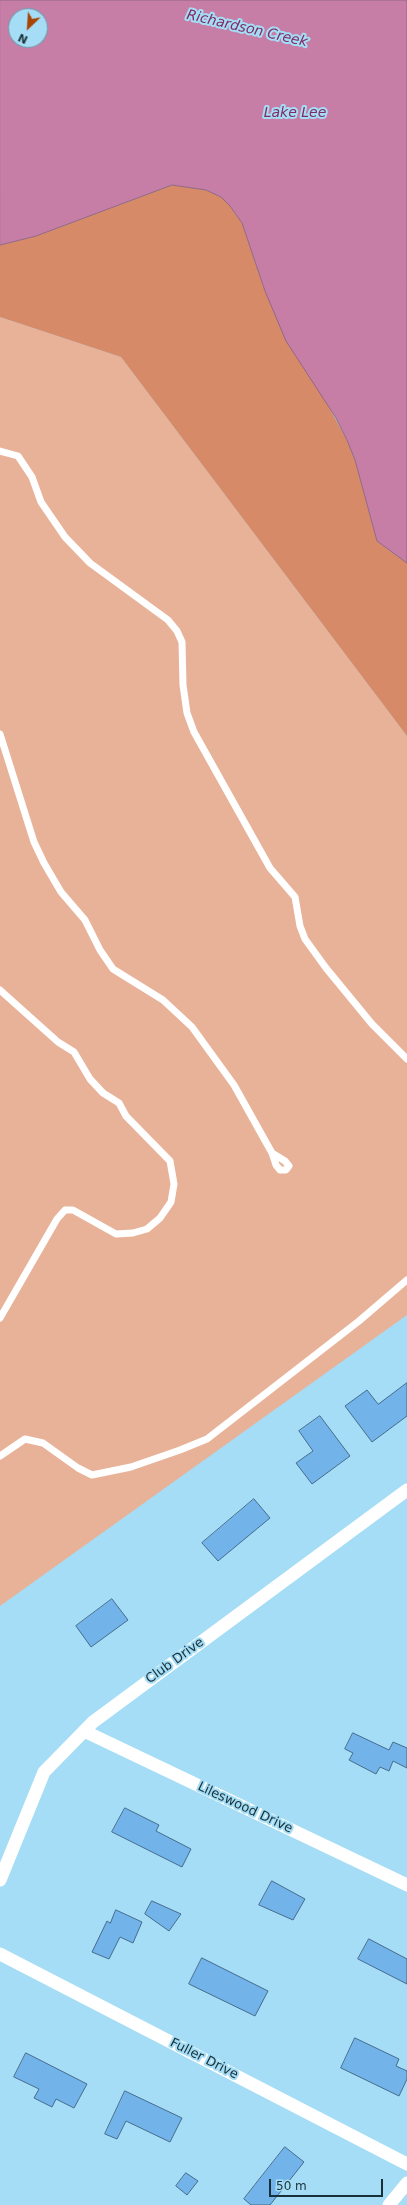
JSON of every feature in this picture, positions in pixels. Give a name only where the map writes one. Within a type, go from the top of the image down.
[{"type":"street","name":"Club Drive","points":[[0,1880],[44,1772],[93,1722],[407,1490]]},
{"type":"street","name":"Lileswood Drive","points":[[84,1731],[407,1885]]},
{"type":"street","name":"Fuller Drive","points":[[0,1954],[407,2164]]},
{"type":"street","points":[[389,2205],[407,2183]]},
{"type":"lane","points":[[0,451],[18,456],[32,477],[41,502],[65,537],[90,564],[168,620],[177,631],[182,642],[181,662],[188,713],[194,732],[270,868],[295,896],[300,926],[305,939],[326,968],[372,1024],[407,1059]]},
{"type":"lane","points":[[0,734],[34,842],[61,892],[85,920],[100,950],[113,969],[163,1000],[192,1027],[234,1085],[272,1153]]},
{"type":"lane","points":[[0,990],[52,1037],[74,1052],[90,1079],[103,1093],[119,1102],[126,1116],[170,1161],[174,1184],[171,1202],[160,1218],[147,1229],[133,1233],[116,1234],[73,1210],[65,1210],[53,1225],[0,1318]]},
{"type":"lane","points":[[0,1456],[25,1440],[43,1443],[78,1468],[92,1475],[110,1473],[156,1459],[207,1439],[359,1321],[407,1280]]},
{"type":"shaded area","points":[[172,185],[206,190],[221,197],[230,206],[242,223],[265,291],[347,440],[355,460],[377,541],[407,563],[407,736],[121,357],[0,317],[0,245],[36,236]]},
{"type":"shaded area","points":[[0,317],[121,357],[407,736],[407,1315],[0,1606]]},
{"type":"water","name":"Lake Lee","points":[[0,0],[407,0],[407,563],[377,541],[355,460],[347,440],[336,418],[286,341],[265,291],[242,223],[230,206],[221,197],[206,190],[172,185],[36,236],[0,245]]},
{"type":"building","points":[[407,1383],[407,1416],[372,1442],[345,1406],[367,1390],[378,1404]]},
{"type":"building","points":[[320,1416],[350,1456],[312,1484],[296,1463],[313,1451],[299,1431]]},
{"type":"building","points":[[254,1499],[270,1518],[218,1561],[202,1543]]},
{"type":"building","points":[[112,1599],[128,1620],[91,1647],[76,1626]]},
{"type":"building","points":[[353,1733],[389,1750],[393,1742],[407,1748],[407,1768],[393,1761],[389,1771],[380,1767],[376,1774],[349,1760],[353,1753],[345,1749]]},
{"type":"building","points":[[125,1808],[159,1825],[156,1831],[191,1849],[182,1867],[112,1832]]},
{"type":"building","points":[[272,1881],[305,1899],[293,1920],[259,1905]]},
{"type":"building","points":[[152,1901],[181,1914],[169,1931],[145,1914]]},
{"type":"building","points":[[116,1910],[142,1922],[133,1943],[120,1937],[109,1959],[92,1952],[107,1921],[110,1923]]},
{"type":"building","points":[[369,1939],[407,1959],[407,1984],[358,1959]]},
{"type":"building","points":[[202,1958],[268,1991],[255,2016],[189,1984]]},
{"type":"building","points":[[355,2038],[399,2059],[396,2066],[407,2071],[407,2079],[399,2096],[341,2068]]},
{"type":"building","points":[[26,2053],[87,2084],[74,2108],[56,2099],[52,2107],[34,2098],[39,2089],[14,2077]]},
{"type":"building","points":[[125,2091],[182,2118],[170,2142],[126,2121],[117,2139],[105,2134]]},
{"type":"building","points":[[285,2147],[304,2162],[270,2205],[251,2205],[244,2199]]},
{"type":"building","points":[[186,2173],[198,2181],[187,2195],[176,2186]]},
{"type":"water label","name":"Richardson Creek","points":[[247,29]]}]
